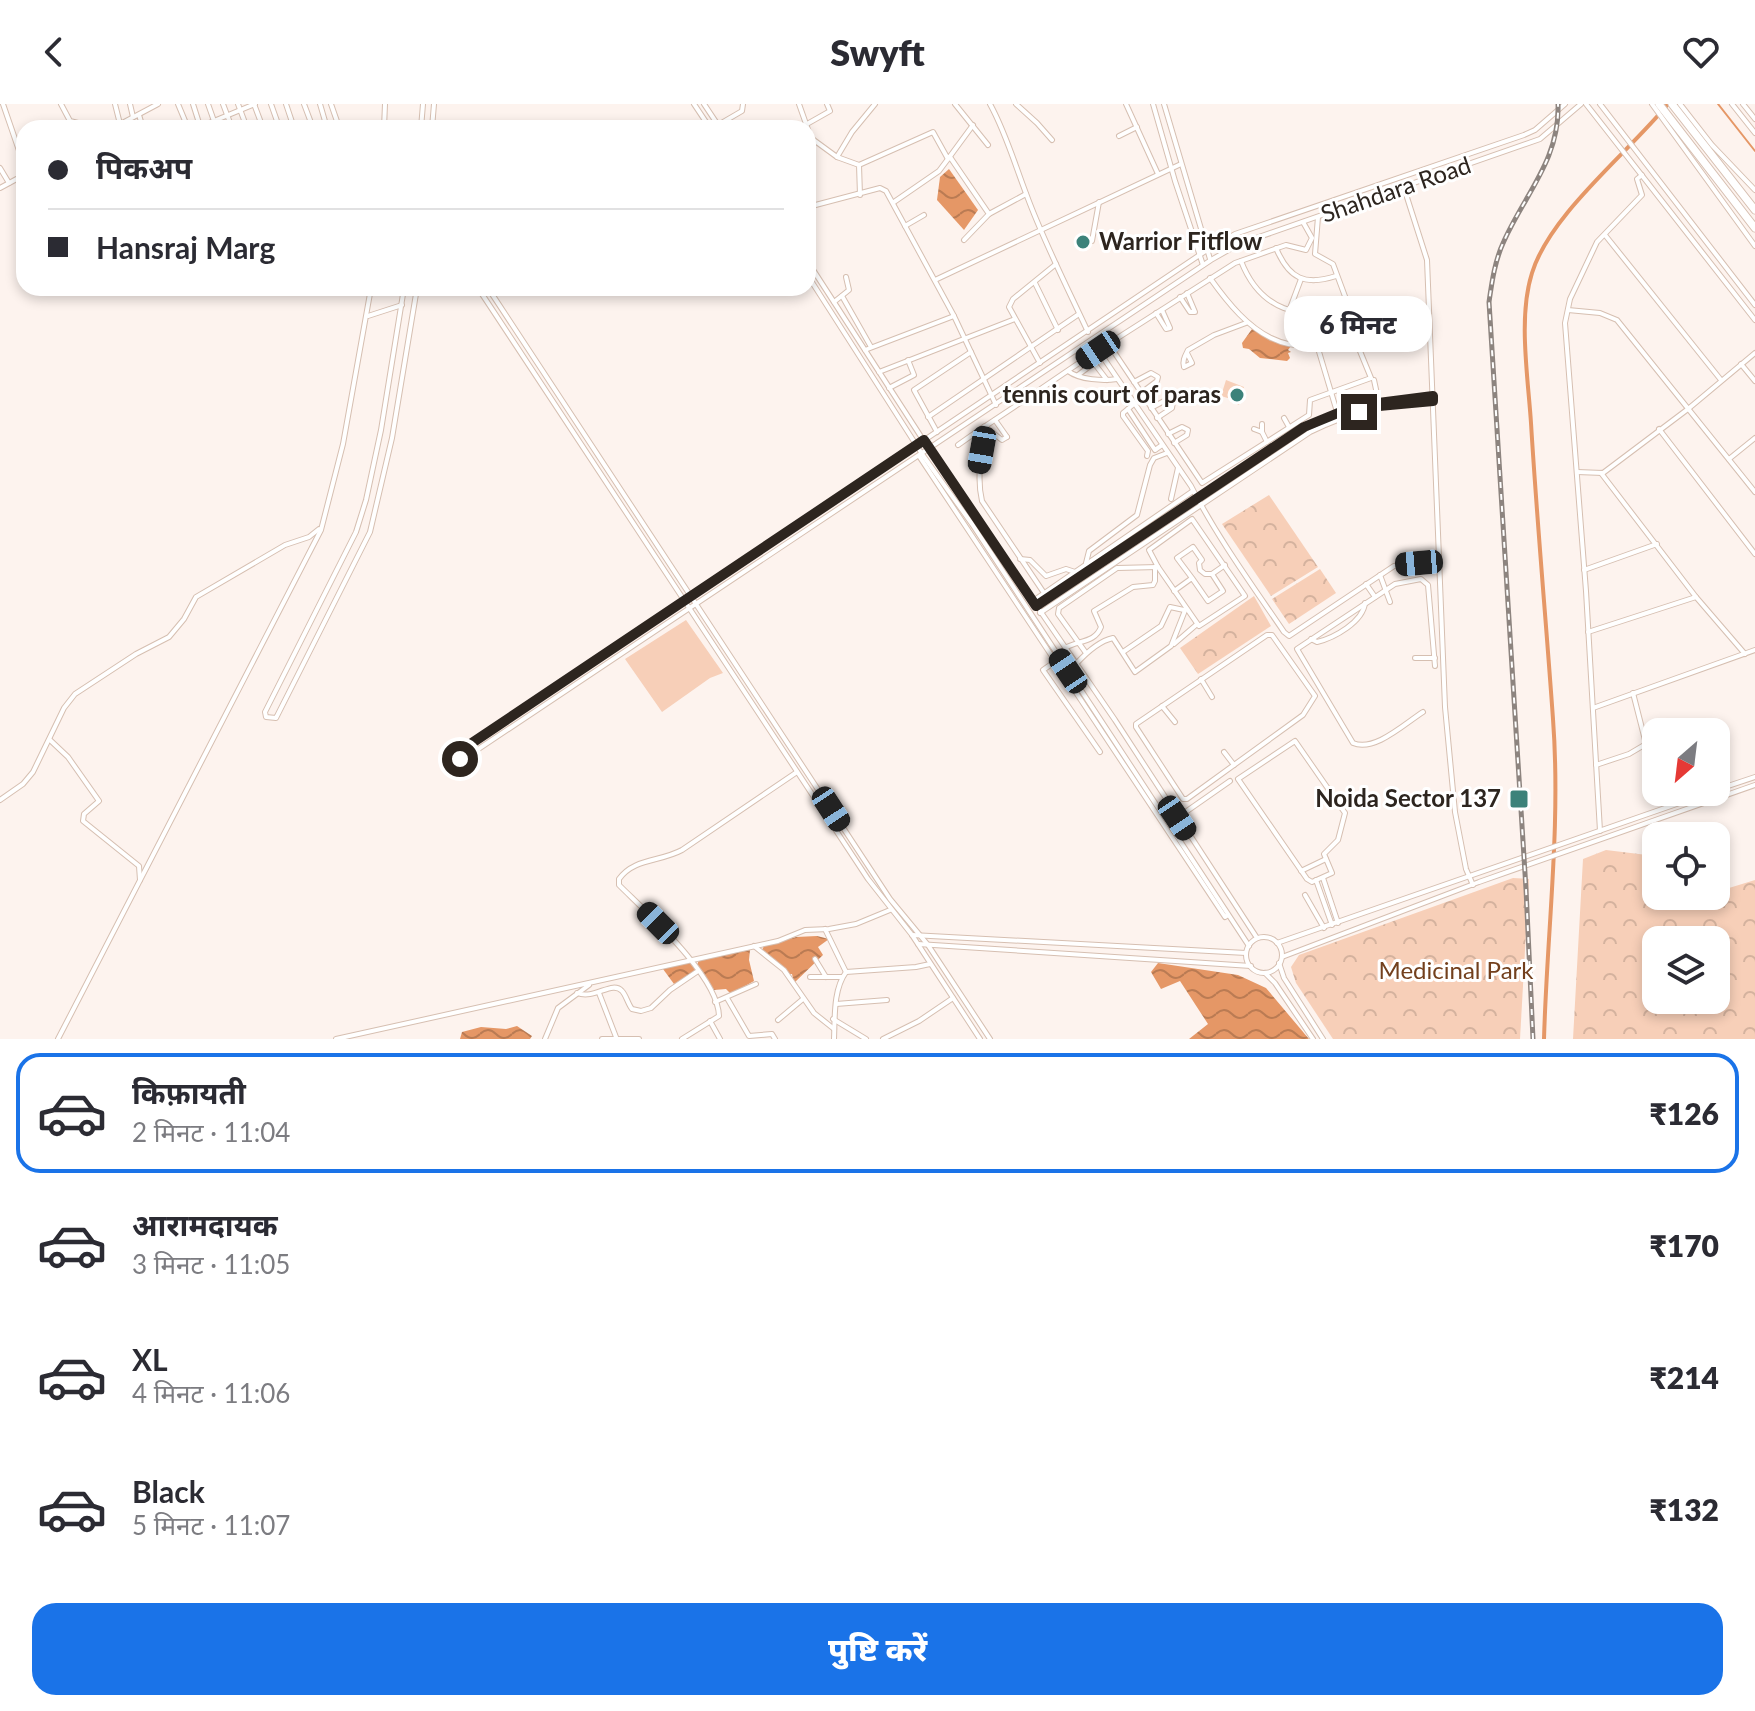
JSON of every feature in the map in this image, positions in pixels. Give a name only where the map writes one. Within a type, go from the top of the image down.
[{"type":"highway","points":[[1659,104],[1681,138],[1755,228]]},
{"type":"highway","points":[[1672,104],[1693,125],[1755,210]]},
{"type":"street","points":[[3,104],[16,142]]},
{"type":"street","points":[[130,104],[138,120]]},
{"type":"street","points":[[129,120],[157,104]]},
{"type":"street","points":[[223,104],[229,120]]},
{"type":"street","points":[[216,120],[239,107],[255,104]]},
{"type":"street","points":[[729,120],[742,111],[743,104]]},
{"type":"street","points":[[814,120],[830,111],[827,104]]},
{"type":"street","points":[[837,157],[875,104]]},
{"type":"street","points":[[955,104],[988,145]]},
{"type":"street","points":[[990,104],[1003,129],[1056,264],[1088,332]]},
{"type":"street","points":[[1016,104],[1052,140]]},
{"type":"street","points":[[1126,104],[1158,175]]},
{"type":"street","points":[[1153,104],[1203,265]]},
{"type":"street","points":[[1164,104],[1211,260]]},
{"type":"street","name":"Shahdara Road","points":[[1565,104],[1535,130],[1524,135],[1235,234],[1207,250],[456,755],[462,760],[1211,260],[1239,244],[1540,139],[1583,104]]},
{"type":"street","points":[[1583,104],[1604,126],[1755,320]]},
{"type":"street","points":[[1600,104],[1755,305]]},
{"type":"street","points":[[1652,104],[1681,138],[1755,246]]},
{"type":"street","points":[[1680,104],[1693,125],[1755,190]]},
{"type":"street","points":[[1732,104],[1755,133]]},
{"type":"street","points":[[1743,104],[1755,119]]},
{"type":"street","points":[[894,202],[939,171],[973,125]]},
{"type":"street","points":[[1119,136],[1137,127]]},
{"type":"street","points":[[816,144],[837,157],[859,165],[933,132],[989,214]]},
{"type":"street","points":[[935,280],[1181,164]]},
{"type":"street","points":[[859,165],[860,195]]},
{"type":"street","points":[[0,168],[9,183]]},
{"type":"street","points":[[1600,831],[1565,323],[1584,267],[1604,234],[1642,195],[1637,179],[1641,173]]},
{"type":"street","points":[[0,188],[16,179]]},
{"type":"street","points":[[1392,180],[1396,191]]},
{"type":"street","points":[[816,205],[880,188],[886,191],[954,316],[996,405]]},
{"type":"street","points":[[1404,188],[1427,260],[1443,654],[1455,812],[1466,869],[1473,885]]},
{"type":"street","points":[[964,240],[989,214],[1026,194]]},
{"type":"street","points":[[1092,241],[1099,202]]},
{"type":"street","points":[[905,226],[924,215]]},
{"type":"street","points":[[1678,221],[1686,216]]},
{"type":"street","points":[[1315,254],[1318,217]]},
{"type":"street","points":[[1303,222],[1312,238],[1306,250]]},
{"type":"street","points":[[1604,234],[1721,380]]},
{"type":"street","points":[[1210,278],[1246,323],[1265,335],[1304,347],[1355,339],[1359,334],[1330,261],[1288,245],[1241,261],[1210,278],[1116,339],[1112,346],[1201,482],[1309,415],[1309,401],[1331,390],[1371,378],[1355,339]]},
{"type":"street","points":[[1276,248],[1288,271],[1301,279],[1318,281],[1337,276]]},
{"type":"street","points":[[1241,261],[1259,292],[1289,311],[1320,314],[1348,307]]},
{"type":"street","points":[[1040,363],[1009,302],[1056,264]]},
{"type":"street","points":[[816,274],[929,449],[1094,689],[1257,938]]},
{"type":"street","points":[[834,302],[849,290],[846,277]]},
{"type":"street","points":[[1289,311],[1301,279]]},
{"type":"street","points":[[1035,283],[1058,330]]},
{"type":"street","points":[[816,288],[917,445],[920,455],[1082,696]]},
{"type":"street","points":[[1180,297],[1190,312],[1195,312],[1187,293]]},
{"type":"street","points":[[58,1039],[324,523],[338,467],[370,296]]},
{"type":"street","points":[[403,296],[381,430],[360,521],[265,712],[269,718],[276,718],[370,532],[394,425],[416,296]]},
{"type":"street","points":[[483,296],[797,772],[890,910],[912,935],[980,1039]]},
{"type":"street","points":[[493,296],[890,899],[928,945],[990,1039]]},
{"type":"street","points":[[842,296],[871,347]]},
{"type":"street","points":[[368,316],[402,305]]},
{"type":"street","points":[[1156,313],[1166,329],[1170,328],[1162,310]]},
{"type":"street","points":[[1568,310],[1600,313],[1617,320],[1755,492]]},
{"type":"street","points":[[928,417],[1079,314]]},
{"type":"street","points":[[865,350],[954,316]]},
{"type":"street","points":[[1125,318],[1132,329]]},
{"type":"street","points":[[879,372],[1015,319]]},
{"type":"street","points":[[1187,353],[1214,335],[1246,323]]},
{"type":"street","points":[[1317,345],[1337,413]]},
{"type":"street","points":[[950,435],[957,445],[1098,350],[1178,468],[1232,555],[1289,636],[1397,564],[1440,561]]},
{"type":"street","points":[[937,432],[914,390],[971,352]]},
{"type":"street","points":[[1577,472],[1601,473],[1688,409],[1755,353]]},
{"type":"street","points":[[889,388],[914,375],[908,360]]},
{"type":"street","points":[[1078,376],[1094,363],[1107,380]]},
{"type":"street","points":[[1741,364],[1755,381]]},
{"type":"street","points":[[1068,371],[1078,376],[1117,379]]},
{"type":"street","points":[[1134,382],[1151,373],[1158,377],[1141,393]]},
{"type":"street","points":[[1034,604],[1304,427],[1377,393],[1374,380]]},
{"type":"street","points":[[1017,390],[1024,401]]},
{"type":"street","points":[[1360,402],[1433,398]]},
{"type":"street","points":[[1040,613],[1337,413],[1433,398]]},
{"type":"street","points":[[1151,408],[1166,400],[1174,403],[1172,408],[1157,418]]},
{"type":"street","points":[[1134,404],[1123,416],[1148,451],[1147,456]]},
{"type":"street","points":[[1128,409],[1155,450],[1162,445]]},
{"type":"street","points":[[1284,418],[1289,427]]},
{"type":"street","points":[[987,427],[1002,440],[1006,439],[995,420]]},
{"type":"street","points":[[1262,424],[1267,442]]},
{"type":"street","points":[[987,427],[979,466],[982,501],[1044,593]]},
{"type":"street","points":[[1168,434],[1182,427],[1188,430],[1187,435],[1174,443]]},
{"type":"street","points":[[1659,428],[1755,554]]},
{"type":"street","points":[[1254,429],[1262,432]]},
{"type":"street","points":[[1729,459],[1755,438]]},
{"type":"street","points":[[1086,565],[1089,551],[1137,515],[1150,465],[1154,458],[1167,453]]},
{"type":"street","points":[[920,455],[1249,946]]},
{"type":"street","points":[[1171,499],[1178,468]]},
{"type":"street","points":[[1601,473],[1696,597],[1745,654]]},
{"type":"street","points":[[1215,475],[1221,484]]},
{"type":"street","points":[[1034,604],[1044,593],[1193,491]]},
{"type":"street","points":[[1145,542],[1156,567],[1196,625],[1202,626],[1245,596],[1192,519],[1149,550]]},
{"type":"street","points":[[0,800],[28,779],[71,698],[96,679],[169,637],[196,597],[285,545],[312,535],[324,523]]},
{"type":"street","points":[[1584,570],[1657,544]]},
{"type":"street","points":[[1212,574],[1223,591],[1208,601],[1177,558],[1193,547],[1202,560],[1200,570],[1212,574],[1232,555]]},
{"type":"street","points":[[1020,559],[1030,560],[1046,576],[1066,569],[1075,572]]},
{"type":"street","points":[[1086,653],[1058,614],[1060,607],[1117,568],[1156,567]]},
{"type":"street","points":[[1065,648],[1077,641],[1094,638],[1100,630],[1093,613],[1096,609],[1133,587],[1154,584],[1156,567]]},
{"type":"street","points":[[1379,574],[1390,602]]},
{"type":"street","points":[[1174,591],[1192,578]]},
{"type":"street","points":[[1423,712],[1372,744],[1353,743],[1297,650],[1404,580],[1426,581],[1435,666]]},
{"type":"street","points":[[1366,584],[1375,597]]},
{"type":"street","points":[[1588,632],[1696,597]]},
{"type":"street","points":[[1311,639],[1317,642],[1332,638],[1362,615],[1365,603]]},
{"type":"street","points":[[1123,652],[1161,626],[1170,607],[1185,609]]},
{"type":"street","points":[[1171,646],[1185,609]]},
{"type":"street","points":[[1076,664],[1086,653],[1113,638],[1135,672],[1196,625]]},
{"type":"street","points":[[1270,634],[1315,696],[1303,715],[1184,800],[1135,726],[1162,706],[1270,634]]},
{"type":"street","points":[[1593,708],[1755,650]]},
{"type":"street","points":[[1415,658],[1443,654]]},
{"type":"street","points":[[1056,661],[1043,670],[1100,752]]},
{"type":"street","points":[[1201,679],[1212,697]]},
{"type":"street","points":[[1082,696],[1094,689]]},
{"type":"street","points":[[1596,765],[1629,754],[1646,744],[1633,693]]},
{"type":"street","points":[[1162,706],[1175,722]]},
{"type":"street","points":[[50,740],[68,757],[99,801],[84,814],[83,821],[139,866],[140,882]]},
{"type":"street","points":[[1295,741],[1345,813],[1339,838],[1324,854],[1326,859],[1331,875],[1309,882],[1238,777],[1295,741]]},
{"type":"street","points":[[1224,752],[1234,765]]},
{"type":"street","points":[[1148,773],[1157,762]]},
{"type":"street","points":[[1148,773],[1161,768]]},
{"type":"street","points":[[686,1038],[719,1015],[715,1002],[690,960],[668,932],[619,885],[619,879],[636,864],[663,859],[682,850],[797,772]]},
{"type":"street","points":[[1730,785],[1755,777]]},
{"type":"street","points":[[1177,818],[1230,781]]},
{"type":"street","points":[[1264,972],[1274,969],[1282,957],[1466,887],[1755,785]]},
{"type":"street","points":[[1277,943],[1671,806]]},
{"type":"street","points":[[1301,871],[1326,859]]},
{"type":"street","points":[[1466,869],[1463,879],[1466,887]]},
{"type":"street","points":[[1323,878],[1338,923]]},
{"type":"street","points":[[1316,880],[1332,925]]},
{"type":"street","points":[[1305,895],[1324,928]]},
{"type":"street","points":[[336,1039],[783,940],[805,930],[861,922],[890,910]]},
{"type":"street","points":[[825,929],[844,975],[833,1019],[834,1039]]},
{"type":"street","points":[[912,935],[1246,953]]},
{"type":"street","points":[[1251,966],[1246,953],[1257,938],[1268,937],[1277,943],[1282,957]]},
{"type":"street","points":[[918,944],[1251,966],[1264,972],[1275,983],[1313,1039]]},
{"type":"street","points":[[754,946],[784,970],[816,1016],[834,1029]]},
{"type":"street","points":[[815,959],[826,977]]},
{"type":"street","points":[[1279,963],[1284,978],[1323,1039]]},
{"type":"street","points":[[810,977],[930,964]]},
{"type":"street","points":[[577,993],[584,996],[616,987],[623,992],[632,1009],[641,1011],[653,1007],[670,990],[698,971]]},
{"type":"street","points":[[545,1036],[558,1008],[596,981]]},
{"type":"street","points":[[715,1002],[756,984]]},
{"type":"street","points":[[599,993],[616,1037]]},
{"type":"street","points":[[727,998],[748,1035],[764,1037],[772,1034],[775,1039]]},
{"type":"street","points":[[883,1039],[919,1021],[953,998]]},
{"type":"street","points":[[778,1020],[803,999]]},
{"type":"street","points":[[836,1004],[887,1000]]},
{"type":"street","points":[[833,1019],[866,1039]]},
{"type":"street","points":[[710,1021],[720,1039]]},
{"type":"street","points":[[602,1039],[639,1039]]},
{"type":"green space","points":[[1226,380],[1244,387],[1239,405],[1231,402],[1232,396],[1231,399],[1221,396]]},
{"type":"green space","points":[[1269,495],[1318,567],[1271,596],[1222,524]]},
{"type":"green space","points":[[1320,569],[1336,593],[1289,624],[1272,599]]},
{"type":"green space","points":[[1254,596],[1271,626],[1198,674],[1180,648]]},
{"type":"green space","points":[[686,620],[723,673],[710,678],[662,712],[625,659]]},
{"type":"green space","points":[[1606,850],[1642,854],[1642,910],[1730,910],[1730,888],[1755,880],[1755,1039],[1573,1039],[1583,859]]},
{"type":"green space","name":"Medicinal Park","points":[[1513,878],[1529,879],[1520,1039],[1333,1039],[1296,983],[1291,967],[1299,955]]},
{"type":"water","points":[[949,169],[978,210],[964,230],[937,200],[940,177]]},
{"type":"water","points":[[1252,329],[1291,346],[1288,350],[1291,352],[1288,353],[1290,358],[1287,361],[1260,358],[1243,348],[1242,343]]},
{"type":"water","points":[[796,937],[829,939],[818,947],[823,955],[794,983],[792,974],[786,974],[762,950],[764,946]]},
{"type":"water","points":[[750,950],[754,981],[731,994],[726,989],[714,990],[697,965],[699,960]]},
{"type":"water","points":[[690,962],[696,971],[674,984],[663,969]]},
{"type":"water","points":[[1158,963],[1238,975],[1266,988],[1309,1039],[1189,1039],[1208,1024],[1180,981],[1161,989],[1151,972]]},
{"type":"water","points":[[517,1026],[532,1036],[530,1039],[460,1039],[462,1032],[481,1027],[506,1029]]},
{"type":"waterway","points":[[1544,1039],[1555,759],[1525,347],[1528,290],[1541,251],[1555,229],[1668,104]]},
{"type":"waterway","points":[[1718,104],[1755,151]]},
{"type":"railway","points":[[1533,1039],[1489,302],[1501,248],[1540,176],[1553,142],[1558,104]]},
{"type":"place","name":"Warrior Fitflow","points":[[1083,242]]},
{"type":"place","name":"tennis court of paras","points":[[1237,395]]},
{"type":"place","name":"Noida Sector 137","points":[[1519,799]]},
{"type":"route","points":[[460,759],[457,753],[924,440],[1036,606],[1304,427],[1355,406],[1433,396],[1433,401],[1379,406],[1359,412]]}]
